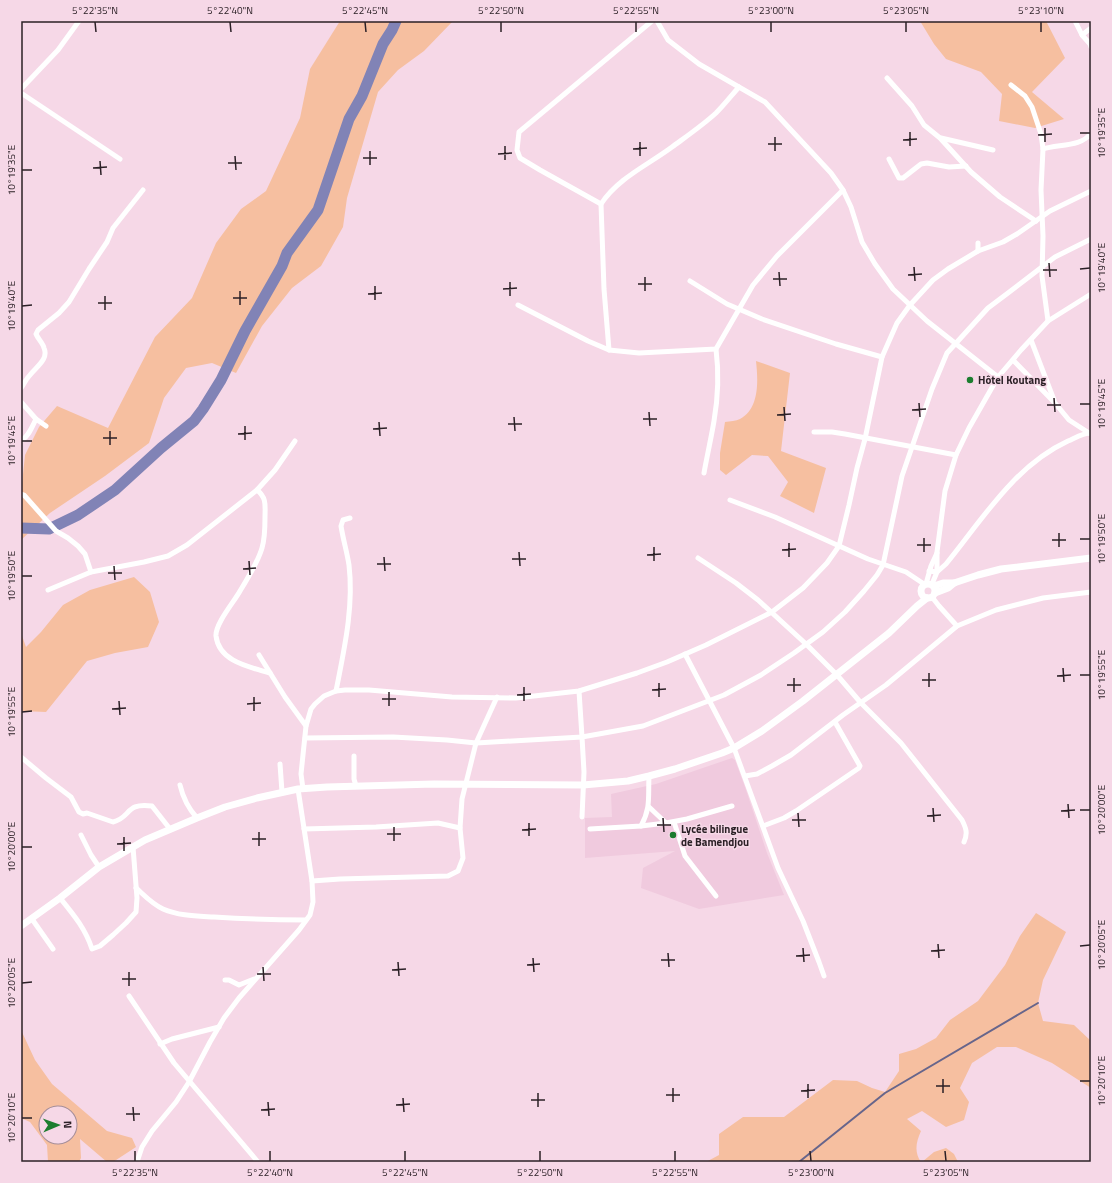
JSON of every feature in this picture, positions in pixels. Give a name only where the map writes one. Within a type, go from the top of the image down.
[{"type":"main road","points":[[21,926],[60,898],[99,866],[133,846],[170,829],[225,807],[257,798],[300,789],[356,786],[466,784],[584,785],[628,781],[675,769],[734,748],[767,727],[837,675],[889,633],[917,606],[929,590],[948,588],[954,583],[1001,569],[1091,558]]},
{"type":"street","points":[[21,89],[58,50],[79,21]]},
{"type":"street","points":[[601,204],[520,158],[517,150],[519,132],[652,21]]},
{"type":"street","points":[[658,21],[668,40],[699,64],[765,102],[831,173],[843,190],[851,207],[858,232],[867,250],[894,289],[927,321],[998,377]]},
{"type":"street","points":[[1075,21],[1082,35],[1091,47]]},
{"type":"street","points":[[1082,35],[1091,28]]},
{"type":"street","points":[[887,78],[912,106],[924,125],[940,138],[966,166],[1000,197],[1036,221]]},
{"type":"street","points":[[1011,85],[1025,96],[1032,107],[1041,134],[1043,149],[1041,190],[1043,236],[1042,267],[1043,290],[1048,321]]},
{"type":"street","points":[[609,350],[604,290],[601,204],[607,195],[618,185],[640,168],[672,147],[716,113],[739,87]]},
{"type":"street","points":[[21,93],[120,159]]},
{"type":"street","points":[[1043,149],[1078,142],[1088,137],[1091,133]]},
{"type":"street","points":[[940,138],[993,150]]},
{"type":"street","points":[[889,159],[900,178],[903,178],[921,164],[927,163],[949,167],[966,166]]},
{"type":"street","points":[[21,388],[29,375],[43,360],[46,354],[44,347],[38,340],[36,334],[38,330],[59,313],[69,302],[89,268],[107,242],[112,228],[143,190]]},
{"type":"street","points":[[704,473],[714,421],[718,363],[716,349],[753,285],[777,256],[843,190]]},
{"type":"street","points":[[137,1162],[142,1147],[152,1131],[176,1102],[189,1082],[218,1027],[239,998],[306,920],[312,909],[314,902],[312,881],[304,829],[300,789],[306,726],[311,709],[315,704],[324,696],[336,691],[362,690],[444,696],[530,698],[579,691],[638,673],[685,654],[772,612],[803,588],[827,563],[839,546],[856,468],[865,438],[882,357],[897,323],[910,305],[933,280],[948,269],[978,251],[1003,242],[1041,217],[1091,191]]},
{"type":"street","points":[[305,738],[401,738],[476,743],[582,738],[643,726],[724,695],[761,675],[823,632],[845,612],[868,586],[883,565],[902,476],[947,353],[988,308],[1055,257],[1091,239]]},
{"type":"street","points":[[978,243],[978,251]]},
{"type":"street","points":[[690,281],[738,310],[804,333],[882,357]]},
{"type":"street","points":[[929,590],[937,572],[937,552],[945,491],[956,455],[968,428],[998,377],[1048,321],[1091,294]]},
{"type":"street","points":[[518,304],[588,341],[609,350],[639,353],[716,349]]},
{"type":"street","points":[[1031,340],[1056,403]]},
{"type":"street","points":[[1013,360],[1056,403],[1069,420],[1090,433]]},
{"type":"street","points":[[21,402],[36,419],[46,426]]},
{"type":"street","points":[[21,440],[24,439],[36,419]]},
{"type":"street","points":[[814,432],[832,432],[956,455]]},
{"type":"street","points":[[930,571],[937,572],[946,564],[996,500],[1030,465],[1058,446],[1090,433]]},
{"type":"street","points":[[48,590],[91,572],[168,556],[187,545],[257,490],[275,470],[295,442]]},
{"type":"street","points":[[257,490],[262,494],[265,500],[265,528],[262,547],[241,590],[218,626],[216,635],[218,644],[224,653],[235,662],[270,673]]},
{"type":"street","points":[[21,494],[24,495],[56,531],[78,546],[85,554],[91,572]]},
{"type":"street","points":[[730,500],[775,517],[883,565],[906,572],[929,590],[939,606],[957,626]]},
{"type":"street","points":[[336,691],[348,629],[350,599],[349,565],[341,526],[343,520],[350,518]]},
{"type":"street","points":[[929,590],[930,571],[937,552]]},
{"type":"street","points":[[698,558],[736,583],[772,612],[837,675],[861,703],[901,743],[962,820],[967,830],[964,842]]},
{"type":"street","points":[[745,776],[757,774],[791,754],[886,685],[957,626],[996,610],[1043,598],[1091,592]]},
{"type":"street","points":[[685,654],[708,701],[734,748],[778,868],[803,921],[820,962],[824,976]]},
{"type":"street","points":[[259,655],[284,697],[306,726]]},
{"type":"street","points":[[579,691],[584,785],[582,817]]},
{"type":"street","points":[[312,881],[448,876],[458,871],[463,858],[460,828],[462,799],[476,743],[497,697]]},
{"type":"street","points":[[762,826],[784,818],[796,811],[859,768],[860,766],[834,722]]},
{"type":"street","points":[[354,756],[354,779],[356,786]]},
{"type":"street","points":[[21,757],[35,770],[71,797],[79,812],[83,814],[87,813],[113,822],[117,821],[134,806],[140,804],[152,806],[170,829]]},
{"type":"street","points":[[280,764],[282,792]]},
{"type":"street","points":[[641,826],[649,807],[649,776]]},
{"type":"street","points":[[180,785],[182,795],[197,818]]},
{"type":"street","points":[[590,830],[674,822],[732,806]]},
{"type":"street","points":[[649,807],[666,823]]},
{"type":"street","points":[[674,822],[685,856],[716,896]]},
{"type":"street","points":[[304,829],[438,824],[460,828]]},
{"type":"street","points":[[81,835],[91,855],[99,866]]},
{"type":"street","points":[[60,898],[79,921],[92,949],[100,946],[122,927],[134,914],[137,904],[133,846]]},
{"type":"street","points":[[136,888],[148,900],[161,908],[179,914],[306,920]]},
{"type":"street","points":[[32,919],[53,949]]},
{"type":"street","points":[[225,980],[229,980],[239,985],[257,977]]},
{"type":"street","points":[[129,996],[160,1044],[189,1082],[258,1162]]},
{"type":"street","points":[[160,1044],[172,1039],[218,1027]]},
{"type":"shaded area","points":[[340,21],[453,21],[424,51],[398,70],[378,92],[347,198],[343,227],[321,266],[292,288],[262,326],[236,373],[212,363],[186,368],[164,398],[149,443],[105,476],[50,513],[21,540],[21,487],[25,455],[39,427],[57,406],[108,428],[155,337],[192,298],[216,243],[241,209],[266,191],[300,118],[310,69]]},
{"type":"shaded area","points":[[920,21],[1046,21],[1065,58],[1032,92],[1064,119],[1035,128],[999,121],[1002,94],[981,72],[946,59],[934,44]]},
{"type":"shaded area","points":[[756,361],[790,373],[781,451],[826,468],[814,513],[780,496],[788,482],[768,456],[752,455],[726,475],[720,470],[720,453],[725,422],[735,421],[747,414],[754,401],[757,385]]},
{"type":"shaded area","points":[[134,577],[150,592],[159,622],[148,647],[115,653],[87,661],[46,712],[21,711],[21,633],[26,647],[41,632],[63,605],[90,590]]},
{"type":"shaded area","name":"Lycée bilingue de Bamendjou","points":[[732,758],[735,760],[767,853],[784,895],[699,909],[641,888],[643,868],[675,851],[585,858],[585,818],[612,817],[611,794],[656,784]]},
{"type":"shaded area","points":[[1036,913],[1066,932],[1043,980],[1038,1003],[1043,1021],[1074,1025],[1091,1041],[1091,1088],[1052,1063],[1016,1047],[997,1047],[972,1063],[960,1088],[969,1102],[964,1120],[946,1127],[922,1111],[907,1119],[921,1131],[916,1147],[917,1154],[921,1162],[706,1162],[719,1155],[719,1134],[743,1117],[784,1117],[833,1080],[857,1081],[885,1092],[899,1071],[899,1054],[916,1049],[936,1038],[950,1020],[978,1001],[1005,965],[1020,936]]},
{"type":"shaded area","points":[[21,1030],[35,1060],[52,1084],[77,1105],[38,1105],[38,1133],[30,1122],[21,1118]]},
{"type":"shaded area","points":[[78,1106],[107,1131],[132,1138],[136,1147],[113,1162],[107,1162],[80,1139],[81,1158],[79,1162],[48,1162],[47,1145],[78,1145]]},
{"type":"shaded area","points":[[946,1148],[954,1154],[958,1162],[922,1162],[934,1152]]},
{"type":"waterway","points":[[21,528],[49,529],[78,515],[115,490],[161,448],[194,421],[203,409],[221,380],[245,331],[282,266],[287,253],[318,210],[349,119],[362,96],[383,44],[396,21]]},
{"type":"waterway","points":[[799,1162],[885,1093],[1038,1003]]},
{"type":"place","name":"Hôtel Koutang","points":[[970,380]]},
{"type":"place","name":"Lycée bilingue de Bamendjou","points":[[673,835]]}]
